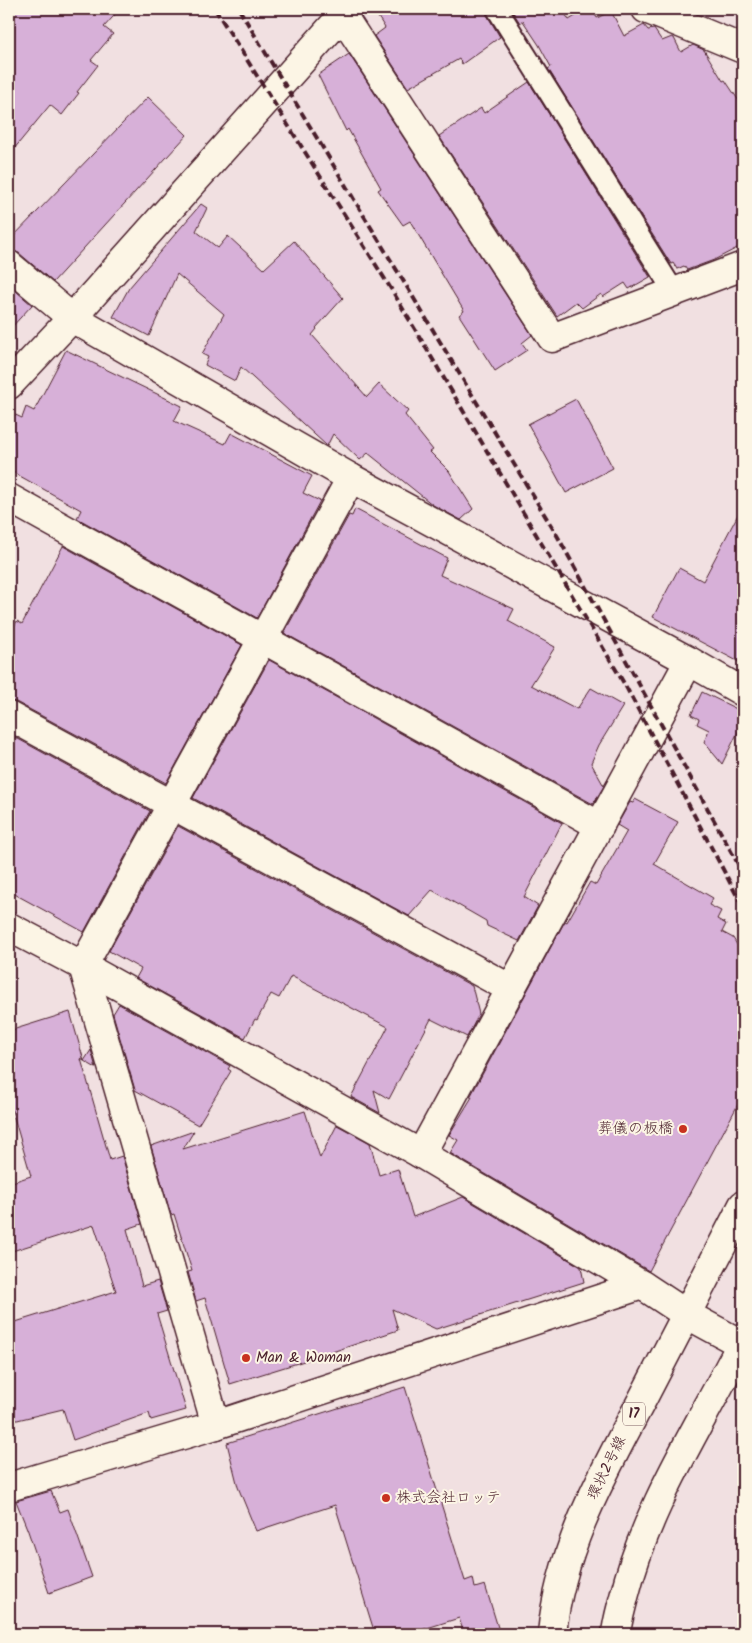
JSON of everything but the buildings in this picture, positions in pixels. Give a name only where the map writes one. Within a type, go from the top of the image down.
[{"type":"street","points":[[646,9],[743,49]]},
{"type":"street","points":[[9,385],[72,318],[345,12],[552,338],[743,266]]},
{"type":"street","points":[[9,265],[72,318],[351,478],[743,692]]},
{"type":"street","points":[[216,1425],[83,966],[351,478]]},
{"type":"street","points":[[9,498],[600,826]]},
{"type":"street","points":[[421,1154],[689,661]]},
{"type":"street","points":[[9,716],[511,989]]},
{"type":"street","points":[[9,927],[83,966],[421,1154],[642,1285],[686,1314],[743,1343],[660,1494],[643,1535],[630,1574],[616,1634]]},
{"type":"street","name":"環状2号線","points":[[552,1634],[564,1569],[595,1488],[743,1205]]},
{"type":"street","points":[[9,1487],[216,1425],[642,1285]]},
{"type":"lane","points":[[498,9],[674,292]]},
{"type":"railway","points":[[215,9],[393,292],[625,685],[743,907]]},
{"type":"railway","points":[[239,9],[558,537],[743,873]]},
{"type":"place","name":"葬儀の板橋","points":[[683,1129]]},
{"type":"place","name":"Man & Woman","points":[[246,1358]]},
{"type":"place","name":"株式会社ロッテ","points":[[386,1498]]}]
